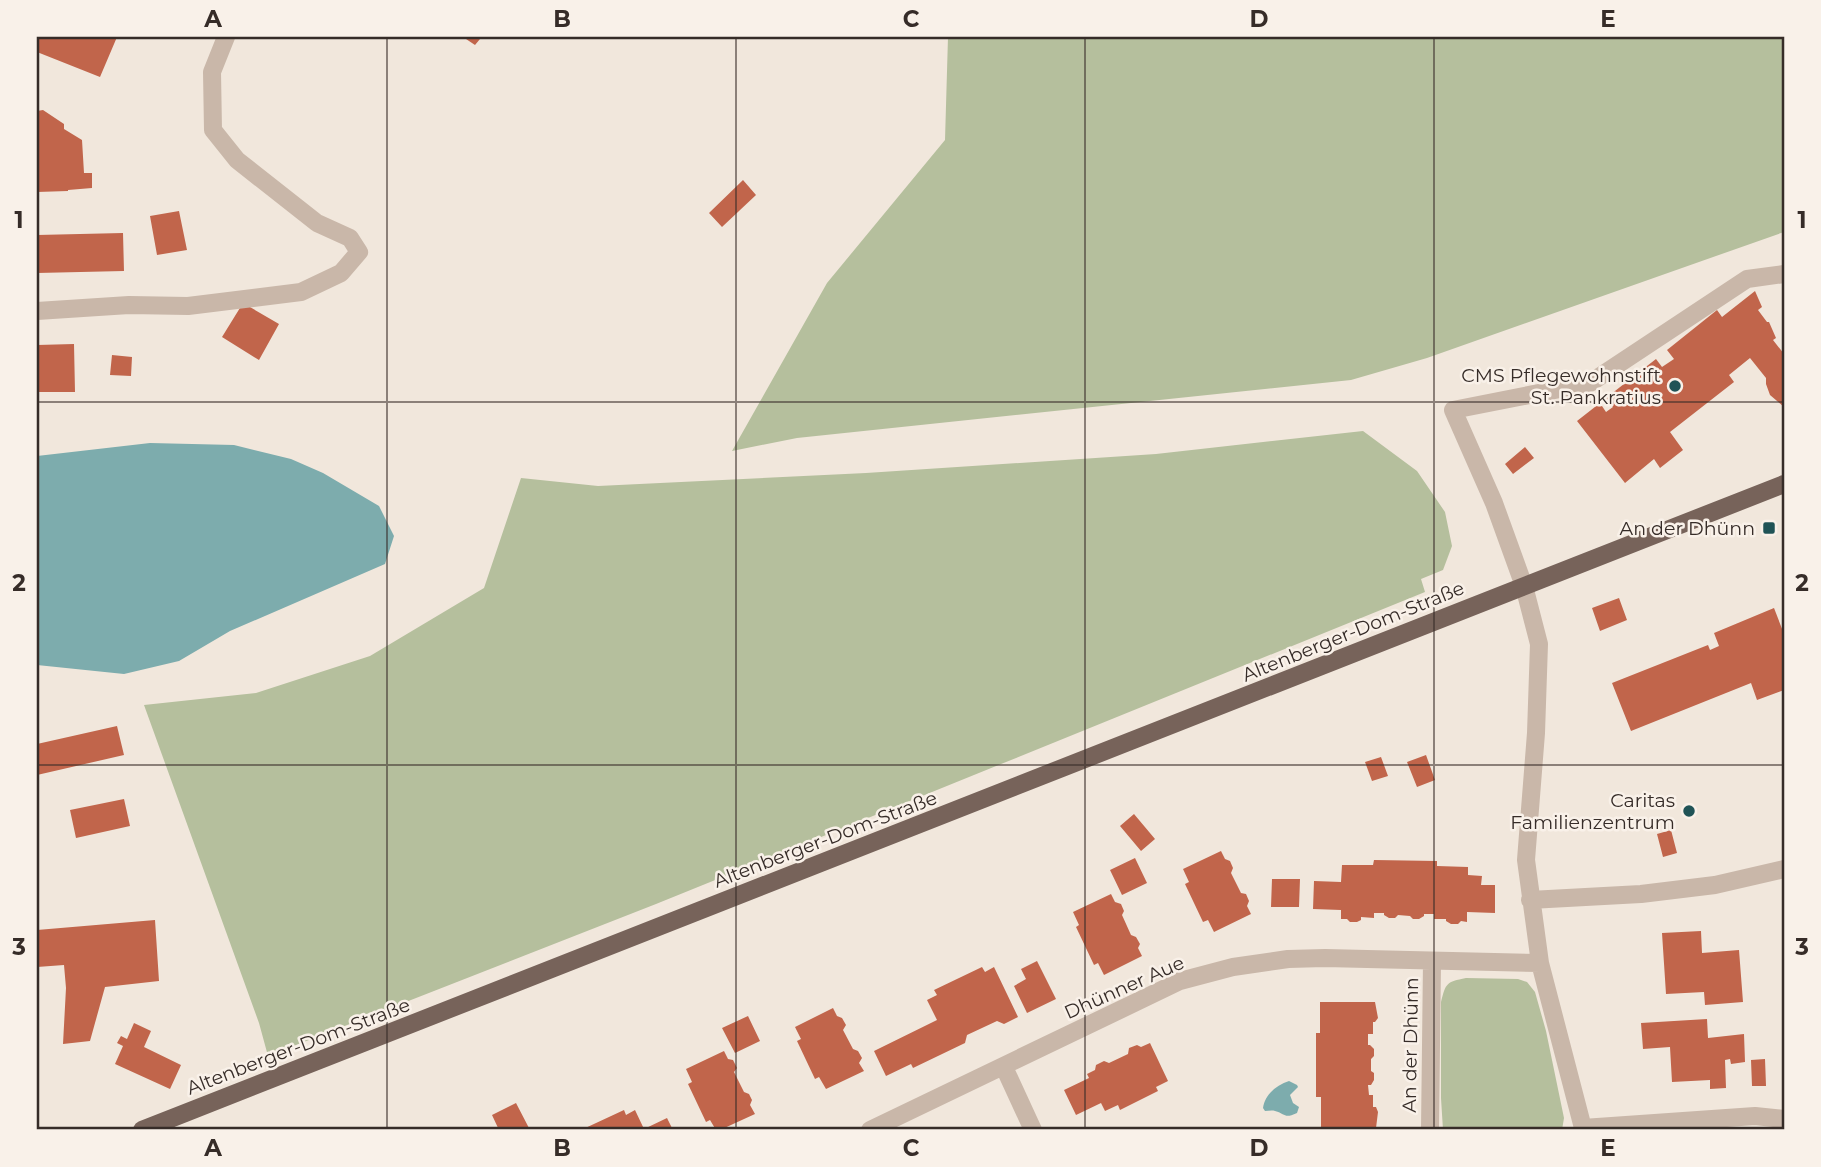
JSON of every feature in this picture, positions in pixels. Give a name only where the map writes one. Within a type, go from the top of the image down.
[{"type":"main road","name":"Altenberger-Dom-Straße","points":[[142,1130],[1784,484]]},
{"type":"street","points":[[37,310],[129,305],[188,306],[301,292],[341,273],[359,252],[350,238],[317,223],[237,160],[213,130],[212,72],[226,37]]},
{"type":"street","points":[[1784,274],[1747,279],[1590,383],[1453,410],[1494,503],[1524,586],[1539,644],[1535,745],[1525,860],[1540,963],[1582,1129],[1755,1116],[1784,1119]]},
{"type":"street","points":[[1531,900],[1641,894],[1703,886],[1784,869]]},
{"type":"street","name":"Dhünner Aue","points":[[870,1130],[1180,981],[1233,967],[1288,959],[1325,958],[1540,963]]},
{"type":"street","name":"An der Dhünn","points":[[1430,1130],[1432,961]]},
{"type":"street","points":[[1004,1067],[1034,1130]]},
{"type":"green space","points":[[948,37],[1784,37],[1784,232],[1427,358],[1351,380],[797,438],[732,451],[827,283],[945,140]]},
{"type":"green space","points":[[1363,431],[1417,471],[1445,512],[1452,546],[1443,570],[1421,579],[1425,592],[656,904],[268,1056],[259,1023],[144,705],[256,693],[370,656],[484,588],[521,478],[598,486],[866,473],[1156,454]]},
{"type":"green space","points":[[1466,978],[1518,979],[1527,982],[1535,992],[1564,1118],[1562,1130],[1443,1130],[1441,1002],[1448,984]]},
{"type":"water","points":[[150,443],[234,445],[291,459],[323,473],[379,506],[394,536],[385,564],[230,631],[179,661],[124,674],[37,665],[37,456]]},
{"type":"water","points":[[1289,1081],[1298,1087],[1290,1095],[1293,1103],[1299,1107],[1297,1113],[1287,1116],[1265,1111],[1264,1103],[1269,1094]]},
{"type":"building","points":[[37,37],[117,37],[100,77],[37,52]]},
{"type":"building","points":[[463,37],[486,38],[480,39],[475,45]]},
{"type":"building","points":[[43,110],[64,124],[64,129],[82,140],[84,173],[92,173],[92,188],[37,192],[37,111]]},
{"type":"building","points":[[743,180],[756,195],[722,227],[709,213]]},
{"type":"building","points":[[179,211],[187,250],[157,255],[150,216]]},
{"type":"building","points":[[123,233],[124,271],[37,273],[37,235]]},
{"type":"building","name":"CMS Pflegewohnstift St. Pankratius","points":[[1755,291],[1762,307],[1758,310],[1769,322],[1776,338],[1773,340],[1784,354],[1784,407],[1770,395],[1766,378],[1750,358],[1729,375],[1734,382],[1670,432],[1683,450],[1660,468],[1654,459],[1625,483],[1577,421],[1600,403],[1606,412],[1613,407],[1606,398],[1656,359],[1662,367],[1674,359],[1667,350],[1717,310],[1722,317]]},
{"type":"building","points":[[243,303],[279,324],[259,360],[222,337]]},
{"type":"building","points":[[74,344],[75,392],[37,392],[37,345]]},
{"type":"building","points":[[112,355],[132,357],[131,376],[110,375]]},
{"type":"building","points":[[1525,447],[1534,458],[1513,474],[1505,464]]},
{"type":"building","points":[[1619,598],[1627,620],[1600,631],[1592,608]]},
{"type":"building","points":[[1774,608],[1784,634],[1784,690],[1757,700],[1751,683],[1631,731],[1612,683],[1708,645],[1710,650],[1719,646],[1714,633]]},
{"type":"building","points":[[117,726],[124,755],[37,775],[37,744]]},
{"type":"building","points":[[1426,755],[1435,780],[1417,787],[1407,762]]},
{"type":"building","points":[[1381,757],[1388,776],[1372,781],[1365,762]]},
{"type":"building","points":[[124,799],[130,826],[76,838],[70,810]]},
{"type":"building","points":[[1134,814],[1155,839],[1141,851],[1120,826]]},
{"type":"building","points":[[1671,830],[1677,853],[1663,857],[1657,834]]},
{"type":"building","points":[[1221,851],[1225,859],[1230,861],[1233,868],[1231,873],[1241,893],[1246,894],[1251,914],[1214,932],[1208,920],[1203,922],[1185,884],[1189,882],[1183,869]]},
{"type":"building","points":[[1135,858],[1147,883],[1122,895],[1110,870]]},
{"type":"building","points":[[1374,860],[1437,861],[1437,866],[1468,867],[1468,875],[1482,876],[1481,885],[1495,885],[1495,913],[1467,912],[1467,922],[1461,921],[1458,924],[1451,924],[1446,919],[1434,919],[1434,914],[1424,914],[1419,919],[1413,919],[1410,916],[1398,915],[1389,918],[1384,913],[1374,913],[1374,918],[1361,917],[1357,922],[1350,922],[1341,919],[1341,910],[1313,909],[1314,881],[1341,882],[1342,865],[1373,865]]},
{"type":"building","points":[[1272,879],[1300,879],[1299,907],[1271,907]]},
{"type":"building","points":[[1111,894],[1115,902],[1121,904],[1124,911],[1122,915],[1131,935],[1136,937],[1140,944],[1138,948],[1142,956],[1104,975],[1098,963],[1094,965],[1076,927],[1079,925],[1073,912]]},
{"type":"building","points":[[155,920],[159,981],[105,987],[90,1041],[63,1044],[66,988],[64,965],[37,967],[37,930]]},
{"type":"building","points":[[1701,931],[1702,953],[1739,950],[1743,1002],[1705,1005],[1704,992],[1666,994],[1662,933]]},
{"type":"building","points":[[1037,961],[1056,999],[1027,1013],[1014,986],[1026,979],[1021,969]]},
{"type":"building","points":[[982,967],[985,972],[994,967],[1018,1017],[1004,1024],[997,1021],[967,1035],[965,1043],[913,1068],[911,1064],[886,1076],[874,1051],[937,1020],[927,1000],[937,995],[934,990]]},
{"type":"building","points":[[1320,1002],[1375,1002],[1378,1018],[1373,1022],[1373,1034],[1368,1034],[1368,1045],[1374,1049],[1371,1071],[1374,1073],[1374,1080],[1368,1085],[1369,1095],[1373,1095],[1373,1107],[1376,1107],[1378,1112],[1376,1128],[1321,1128],[1321,1097],[1316,1097],[1316,1033],[1320,1033]]},
{"type":"building","points":[[833,1008],[846,1025],[843,1030],[853,1049],[858,1051],[862,1058],[859,1063],[864,1071],[826,1089],[819,1077],[815,1079],[797,1041],[801,1039],[795,1027]]},
{"type":"building","points":[[748,1016],[760,1041],[735,1053],[722,1028]]},
{"type":"building","points":[[1707,1019],[1708,1038],[1744,1034],[1745,1062],[1731,1064],[1730,1059],[1725,1060],[1726,1088],[1710,1089],[1710,1080],[1672,1082],[1670,1047],[1643,1049],[1641,1023]]},
{"type":"building","points":[[134,1023],[151,1031],[144,1047],[181,1065],[170,1089],[115,1064],[123,1046],[117,1043],[121,1036],[127,1039]]},
{"type":"building","points":[[1150,1043],[1168,1081],[1156,1087],[1158,1091],[1120,1110],[1118,1105],[1105,1111],[1101,1103],[1076,1115],[1064,1090],[1089,1078],[1087,1074],[1095,1070],[1096,1065],[1104,1061],[1109,1063],[1128,1054],[1129,1048]]},
{"type":"building","points":[[724,1051],[737,1068],[734,1072],[744,1092],[749,1094],[752,1100],[750,1105],[755,1114],[716,1130],[710,1120],[706,1122],[688,1084],[692,1082],[686,1069]]},
{"type":"building","points":[[1765,1059],[1766,1086],[1752,1086],[1751,1060]]},
{"type":"building","points":[[516,1103],[530,1130],[499,1130],[492,1115]]},
{"type":"building","points":[[624,1110],[626,1115],[635,1110],[644,1129],[667,1118],[673,1130],[581,1130]]},
{"type":"place","name":"CMS Pflegewohnstift St. Pankratius","points":[[1675,386]]},
{"type":"place","name":"An der Dhünn","points":[[1769,528]]},
{"type":"place","name":"Caritas Familienzentrum","points":[[1689,811]]}]
